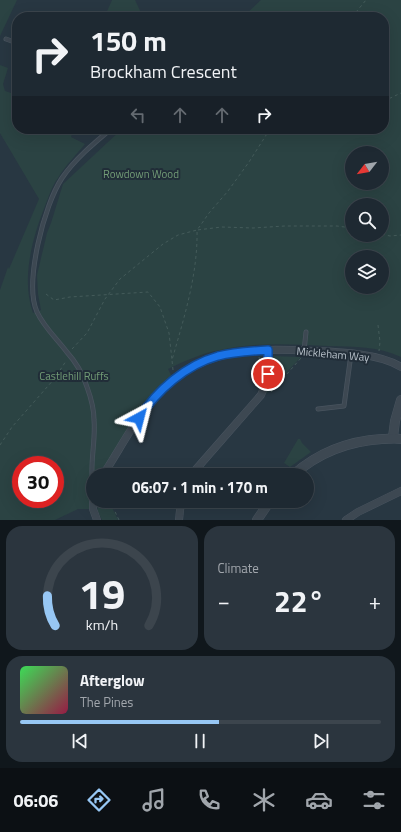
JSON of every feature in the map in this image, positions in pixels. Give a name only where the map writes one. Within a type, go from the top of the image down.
[{"type":"street","name":"Mickleham Way","points":[[107,468],[142,414],[157,395],[176,378],[200,363],[215,357],[235,353],[268,350],[304,351],[351,354],[378,358],[401,366]]},
{"type":"street","points":[[197,468],[262,394],[268,378],[268,350]]},
{"type":"street","points":[[302,468],[314,459],[338,448],[364,440],[397,438],[395,421],[401,400]]},
{"type":"street","points":[[346,520],[358,512],[401,491]]},
{"type":"street","points":[[93,508],[97,520]]},
{"type":"street","points":[[179,520],[180,508]]},
{"type":"street","points":[[257,520],[265,508]]},
{"type":"lane","points":[[6,39],[12,41]]},
{"type":"lane","points":[[93,468],[94,420],[92,402],[87,385],[77,365],[43,324],[36,311],[32,279],[39,237],[51,200],[62,179],[86,150],[105,134]]},
{"type":"lane","points":[[304,351],[306,332]]},
{"type":"lane","points":[[318,409],[344,406],[351,354]]},
{"type":"path","points":[[356,12],[366,0]]},
{"type":"path","points":[[389,99],[401,93]]},
{"type":"path","points":[[172,360],[194,278],[197,230],[250,162],[267,134]]},
{"type":"path","points":[[0,445],[12,427],[55,378],[58,371],[69,358],[70,352],[87,333],[93,319],[120,279],[178,234],[222,227],[253,228],[285,226],[345,228]]},
{"type":"path","points":[[389,236],[401,235]]},
{"type":"path","points":[[46,294],[54,300],[70,297],[148,292],[160,307],[168,333],[176,378]]},
{"type":"path","points":[[378,325],[380,345],[378,358]]},
{"type":"path","points":[[262,394],[268,395],[300,359],[304,351]]},
{"type":"path","points":[[113,508],[119,520]]},
{"type":"green space","points":[[0,0],[17,0],[0,36]]},
{"type":"green space","points":[[112,0],[135,0],[141,12],[107,12]]},
{"type":"green space","points":[[261,0],[401,0],[401,357],[392,353],[366,348],[274,344],[233,347],[213,351],[194,358],[168,369],[172,377],[105,468],[86,468],[86,508],[90,509],[78,509],[55,520],[0,520],[0,290],[8,267],[9,269],[39,199],[0,133],[0,65],[8,68],[3,84],[5,91],[12,93],[12,134],[72,134],[71,137],[85,144],[64,169],[54,184],[32,245],[28,273],[28,287],[33,313],[41,310],[37,275],[47,233],[63,184],[117,134],[389,134],[389,12],[248,12]]},
{"type":"green space","points":[[271,356],[300,358],[266,394],[271,377]]},
{"type":"green space","points":[[298,439],[300,439],[311,452],[290,467],[284,463]]},
{"type":"green space","points":[[98,508],[112,508],[118,520],[102,520]]},
{"type":"route","points":[[139,418],[157,395],[176,378],[200,363],[215,357],[227,354],[268,350],[268,374]]},
{"type":"park label","name":"Rowdown Wood","points":[[141,174]]},
{"type":"park label","name":"Castlehill Ruffs","points":[[74,376]]}]
